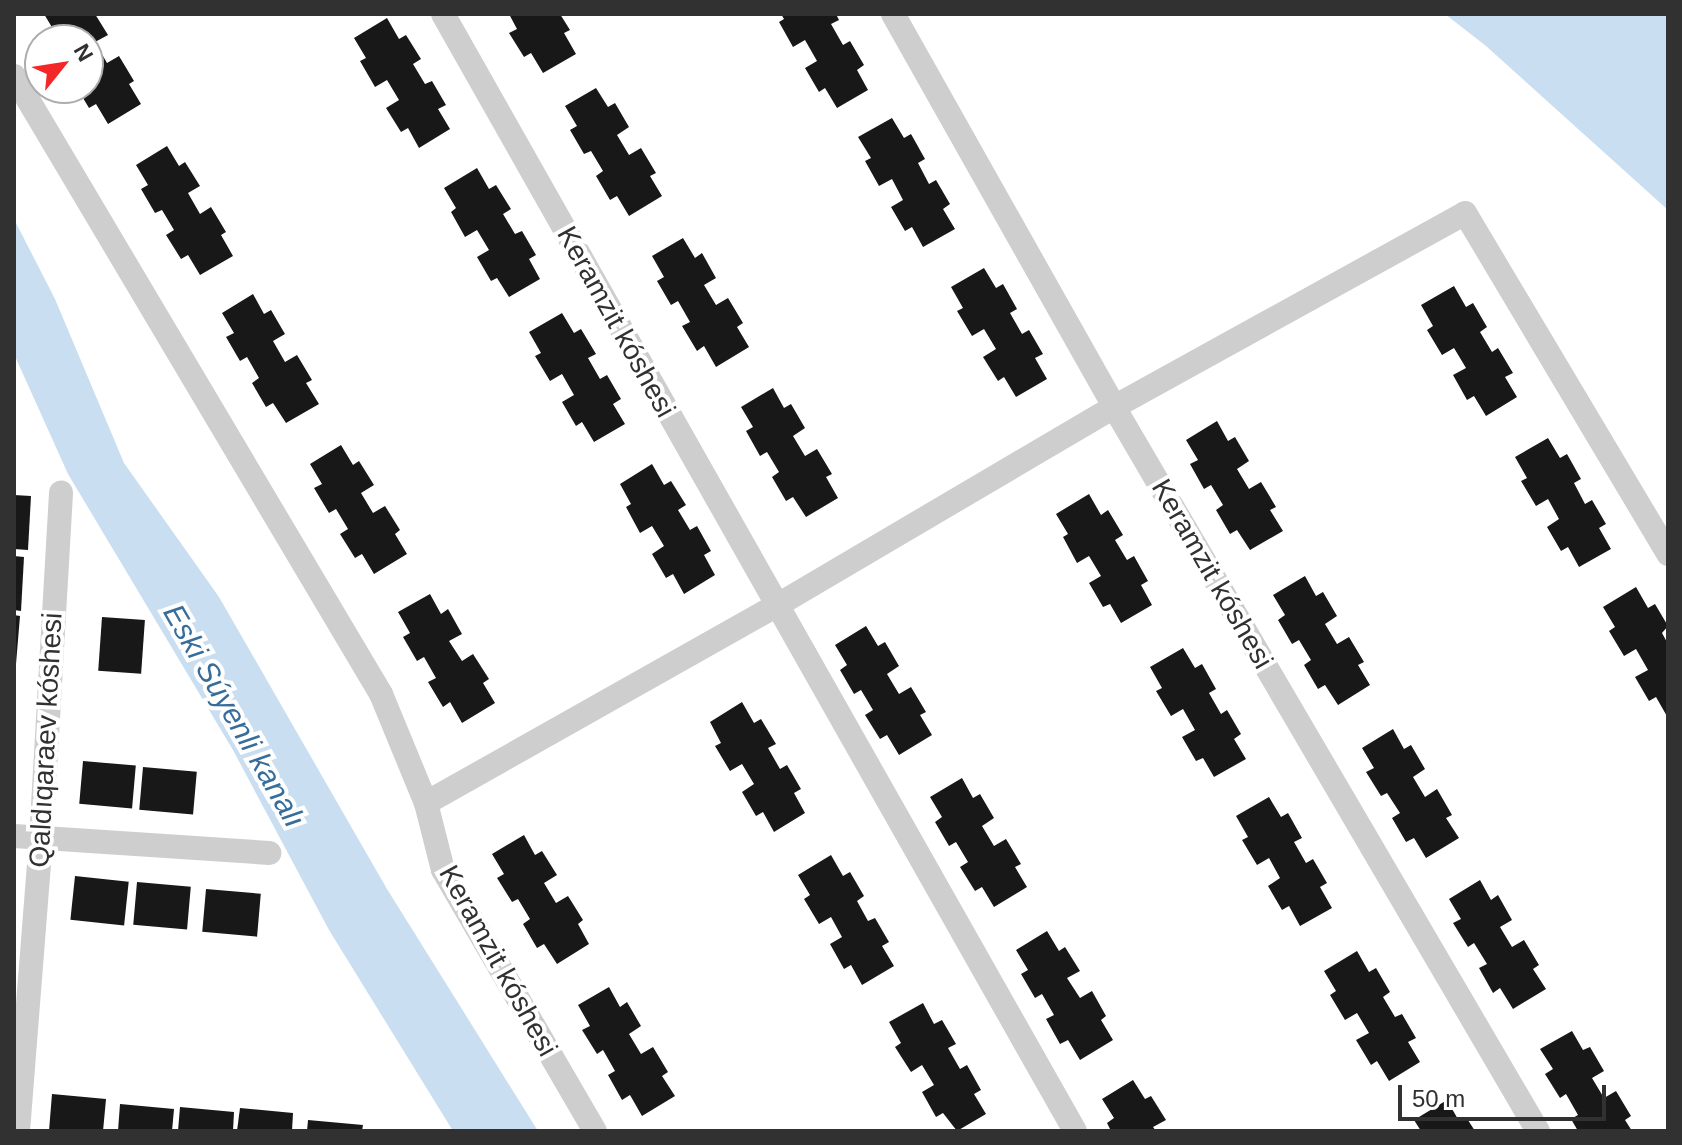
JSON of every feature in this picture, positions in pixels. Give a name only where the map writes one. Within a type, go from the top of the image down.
[{"type":"street","name":"Keramzit kóshesi","points":[[443,14],[1075,1131]]},
{"type":"street","name":"Keramzit kóshesi","points":[[893,14],[1114,407],[1538,1131]]},
{"type":"street","name":"Keramzit kóshesi","points":[[14,76],[381,694],[426,803],[443,870],[595,1131]]},
{"type":"street","points":[[426,803],[776,606],[1114,407],[1465,213],[1668,554]]},
{"type":"street","name":"Qaldıqaraev kóshesi","points":[[18,1131],[41,840],[61,493]]},
{"type":"street","points":[[14,836],[269,853]]},
{"type":"water","points":[[1445,14],[1668,14],[1668,210],[1486,46]]},
{"type":"water","name":"Eski Súyenli kanalı","points":[[14,219],[55,299],[124,463],[219,597],[387,889],[538,1131],[453,1131],[329,930],[233,750],[68,474],[14,354]]},
{"type":"building","points":[[44,14],[95,14],[101,24],[50,24]]},
{"type":"building","points":[[509,14],[560,14],[570,30],[564,33],[576,54],[543,73],[531,53],[524,57],[509,33],[517,29]]},
{"type":"building","points":[[781,14],[836,14],[839,20],[831,24],[843,45],[850,41],[864,65],[857,70],[868,90],[837,108],[825,88],[819,92],[805,68],[817,61],[805,40],[793,47],[779,22],[784,19]]},
{"type":"building","points":[[387,18],[399,39],[406,35],[421,59],[413,64],[425,84],[432,81],[446,105],[438,109],[450,129],[419,148],[408,128],[401,132],[386,108],[399,100],[387,80],[375,87],[360,61],[366,58],[354,38]]},
{"type":"building","points":[[119,56],[134,81],[129,84],[141,104],[108,124],[96,104],[104,104],[104,58],[107,63]]},
{"type":"building","points":[[596,88],[608,107],[615,103],[629,127],[617,135],[629,155],[641,148],[656,173],[650,176],[662,196],[629,216],[617,196],[610,200],[596,176],[603,171],[591,151],[584,154],[570,130],[577,126],[565,106]]},
{"type":"building","points":[[892,118],[904,138],[911,134],[925,159],[918,163],[929,184],[936,180],[950,204],[943,209],[955,229],[923,247],[912,227],[905,231],[891,207],[903,200],[892,179],[879,186],[865,161],[871,158],[858,137]]},
{"type":"building","points":[[167,146],[179,166],[185,162],[200,186],[188,193],[200,214],[211,207],[226,232],[221,235],[233,256],[200,275],[188,255],[181,259],[166,235],[174,230],[162,210],[155,213],[141,189],[148,185],[136,165]]},
{"type":"building","points":[[477,168],[489,189],[496,185],[511,209],[503,214],[515,234],[522,231],[536,255],[529,259],[540,279],[509,297],[497,278],[491,281],[477,257],[489,250],[477,230],[465,237],[451,212],[456,208],[444,188]]},
{"type":"building","points":[[683,238],[695,258],[702,253],[716,278],[704,285],[716,305],[728,298],[743,323],[737,327],[749,347],[716,367],[704,346],[697,351],[682,326],[690,322],[678,301],[671,305],[657,281],[664,277],[652,256]]},
{"type":"building","points":[[984,268],[996,288],[1003,284],[1017,309],[1010,313],[1022,334],[1029,330],[1043,354],[1035,358],[1047,379],[1016,397],[1004,377],[998,381],[983,357],[996,349],[984,329],[972,336],[957,311],[963,308],[951,287]]},
{"type":"building","points":[[1454,286],[1466,307],[1473,303],[1487,327],[1480,332],[1492,352],[1498,348],[1513,373],[1505,377],[1517,397],[1486,416],[1474,396],[1467,400],[1453,375],[1466,368],[1454,348],[1442,355],[1427,330],[1433,326],[1421,305]]},
{"type":"building","points":[[253,294],[264,314],[271,310],[285,334],[273,341],[285,362],[297,355],[312,380],[306,383],[319,404],[286,423],[273,403],[266,407],[252,383],[259,378],[247,357],[240,361],[226,337],[234,333],[222,313]]},
{"type":"building","points":[[562,313],[574,333],[581,329],[596,354],[588,358],[600,379],[607,375],[621,399],[613,404],[625,424],[594,442],[582,422],[576,426],[562,402],[574,395],[562,374],[550,381],[535,356],[541,353],[529,332]]},
{"type":"building","points":[[773,388],[784,408],[791,404],[805,428],[793,436],[805,456],[817,449],[832,474],[826,477],[838,498],[806,517],[793,497],[786,501],[772,477],[779,472],[767,452],[760,456],[746,431],[753,427],[741,407]]},
{"type":"building","points":[[1217,421],[1228,441],[1235,437],[1249,461],[1237,469],[1249,489],[1261,482],[1276,507],[1270,510],[1283,531],[1250,550],[1237,530],[1230,534],[1216,510],[1223,505],[1211,485],[1204,489],[1190,464],[1198,460],[1186,440]]},
{"type":"building","points":[[1548,438],[1560,458],[1567,454],[1581,479],[1574,483],[1585,504],[1592,500],[1606,524],[1599,528],[1611,549],[1579,567],[1568,547],[1561,551],[1547,527],[1559,519],[1548,499],[1536,506],[1521,481],[1527,478],[1515,457]]},
{"type":"building","points":[[341,445],[353,465],[359,461],[374,485],[361,493],[373,513],[385,506],[400,530],[395,534],[407,554],[374,574],[362,554],[355,558],[340,534],[348,529],[336,509],[329,513],[314,488],[322,484],[310,464]]},
{"type":"building","points":[[652,464],[664,485],[671,481],[686,505],[678,510],[690,530],[697,526],[711,551],[704,555],[715,575],[684,594],[673,574],[666,578],[652,554],[664,546],[652,526],[640,533],[626,507],[631,504],[620,484]]},
{"type":"building","points":[[1089,494],[1101,515],[1108,510],[1123,535],[1115,540],[1127,560],[1134,556],[1148,581],[1141,585],[1152,605],[1121,623],[1110,604],[1103,607],[1089,583],[1101,576],[1089,556],[1077,563],[1063,537],[1068,534],[1056,514]]},
{"type":"building","points":[[14,495],[31,496],[28,550],[14,549]]},
{"type":"building","points":[[14,556],[24,557],[21,611],[14,610]]},
{"type":"building","points":[[1305,576],[1316,596],[1323,592],[1337,616],[1325,624],[1337,644],[1349,637],[1364,662],[1358,665],[1370,685],[1338,705],[1325,685],[1318,689],[1304,665],[1311,660],[1299,640],[1292,644],[1278,620],[1285,615],[1273,595]]},
{"type":"building","points":[[1636,587],[1648,608],[1655,604],[1668,626],[1662,633],[1668,644],[1668,718],[1656,697],[1649,701],[1635,677],[1648,670],[1636,649],[1624,656],[1609,631],[1615,627],[1603,607]]},
{"type":"building","points":[[430,594],[441,614],[448,609],[462,634],[449,641],[462,661],[473,654],[489,679],[483,683],[495,703],[462,723],[450,702],[443,707],[428,682],[436,678],[424,657],[417,661],[403,637],[410,633],[398,612]]},
{"type":"building","points":[[14,615],[20,616],[16,664],[14,664]]},
{"type":"building","points":[[102,617],[145,620],[141,674],[98,671]]},
{"type":"building","points":[[866,626],[878,646],[885,642],[899,666],[887,674],[899,694],[911,687],[926,712],[920,715],[932,735],[899,755],[887,735],[880,739],[865,715],[873,710],[861,690],[854,694],[840,670],[847,665],[835,645]]},
{"type":"building","points":[[1183,648],[1195,668],[1202,664],[1216,689],[1209,693],[1221,714],[1227,710],[1241,734],[1234,739],[1246,759],[1214,777],[1203,758],[1196,761],[1182,737],[1195,730],[1183,709],[1171,716],[1156,691],[1162,688],[1150,667]]},
{"type":"building","points":[[742,702],[754,723],[761,719],[776,744],[768,748],[780,769],[787,765],[801,789],[794,793],[805,813],[774,832],[763,812],[756,816],[742,792],[754,784],[742,764],[730,771],[715,746],[721,743],[710,722]]},
{"type":"building","points":[[1393,729],[1404,749],[1411,745],[1425,769],[1413,777],[1425,797],[1437,789],[1452,815],[1446,818],[1459,838],[1426,858],[1414,838],[1406,842],[1392,818],[1400,813],[1387,793],[1381,796],[1366,772],[1374,768],[1362,748]]},
{"type":"building","points":[[83,761],[136,766],[132,808],[79,804]]},
{"type":"building","points":[[143,767],[197,772],[193,815],[139,810]]},
{"type":"building","points":[[962,778],[973,798],[980,794],[994,818],[982,826],[994,846],[1006,839],[1021,864],[1015,867],[1027,887],[994,907],[982,887],[975,891],[960,867],[968,862],[956,842],[949,846],[935,822],[942,817],[930,797]]},
{"type":"building","points":[[1269,797],[1281,817],[1288,813],[1302,838],[1294,842],[1306,863],[1313,859],[1327,883],[1320,887],[1332,908],[1300,926],[1289,906],[1282,910],[1268,886],[1280,878],[1269,858],[1257,865],[1242,840],[1248,837],[1236,816]]},
{"type":"building","points":[[524,835],[535,855],[542,851],[557,875],[544,883],[556,903],[568,896],[583,920],[578,924],[589,944],[557,964],[544,944],[537,948],[523,924],[530,919],[518,899],[512,902],[497,878],[504,874],[492,854]]},
{"type":"building","points":[[831,855],[843,876],[850,872],[864,896],[857,901],[868,921],[875,918],[889,942],[882,946],[894,966],[862,985],[851,965],[844,969],[830,944],[842,937],[831,917],[819,924],[804,899],[810,895],[798,875]]},
{"type":"building","points":[[75,876],[129,882],[124,925],[70,920]]},
{"type":"building","points":[[1480,880],[1491,900],[1498,895],[1512,920],[1500,927],[1512,947],[1524,940],[1539,965],[1533,969],[1546,989],[1513,1009],[1500,988],[1493,993],[1479,968],[1487,964],[1474,943],[1468,947],[1453,923],[1461,919],[1449,899]]},
{"type":"building","points":[[137,882],[191,887],[187,930],[133,925]]},
{"type":"building","points":[[206,889],[261,894],[257,937],[202,932]]},
{"type":"building","points":[[1047,931],[1059,951],[1065,947],[1080,971],[1067,978],[1080,998],[1092,991],[1106,1016],[1101,1020],[1113,1040],[1080,1060],[1068,1040],[1060,1044],[1046,1019],[1054,1015],[1042,994],[1035,998],[1021,974],[1028,970],[1016,950]]},
{"type":"building","points":[[1357,951],[1369,972],[1376,968],[1390,992],[1383,997],[1395,1017],[1402,1014],[1416,1038],[1408,1042],[1420,1062],[1389,1081],[1377,1061],[1371,1065],[1356,1040],[1369,1033],[1357,1013],[1345,1020],[1330,995],[1336,991],[1324,971]]},
{"type":"building","points":[[609,987],[620,1007],[627,1002],[641,1026],[629,1034],[641,1054],[653,1047],[668,1072],[662,1076],[675,1096],[642,1116],[630,1095],[622,1100],[608,1075],[615,1071],[603,1050],[597,1054],[582,1030],[590,1026],[578,1005]]},
{"type":"building","points":[[923,1003],[934,1024],[942,1020],[956,1044],[948,1048],[960,1069],[967,1065],[981,1090],[974,1094],[986,1114],[957,1131],[943,1113],[936,1117],[922,1092],[934,1085],[922,1065],[911,1072],[895,1047],[901,1043],[889,1022]]},
{"type":"building","points":[[1572,1031],[1583,1050],[1590,1047],[1604,1071],[1592,1078],[1604,1098],[1616,1091],[1631,1116],[1625,1120],[1632,1131],[1578,1131],[1571,1119],[1578,1115],[1566,1094],[1560,1098],[1545,1074],[1553,1069],[1540,1049]]},
{"type":"building","points":[[1133,1080],[1145,1099],[1151,1096],[1166,1120],[1153,1127],[1156,1131],[1111,1131],[1107,1123],[1114,1118],[1102,1099]]},
{"type":"building","points":[[52,1094],[106,1099],[103,1131],[49,1131]]},
{"type":"building","points":[[1447,1100],[1459,1121],[1466,1117],[1475,1131],[1421,1131],[1414,1120]]},
{"type":"building","points":[[120,1104],[174,1109],[172,1131],[118,1131]]},
{"type":"building","points":[[180,1107],[234,1112],[233,1131],[178,1131]]},
{"type":"building","points":[[240,1108],[293,1113],[292,1131],[237,1131]]},
{"type":"building","points":[[308,1120],[363,1125],[362,1131],[307,1131]]}]
